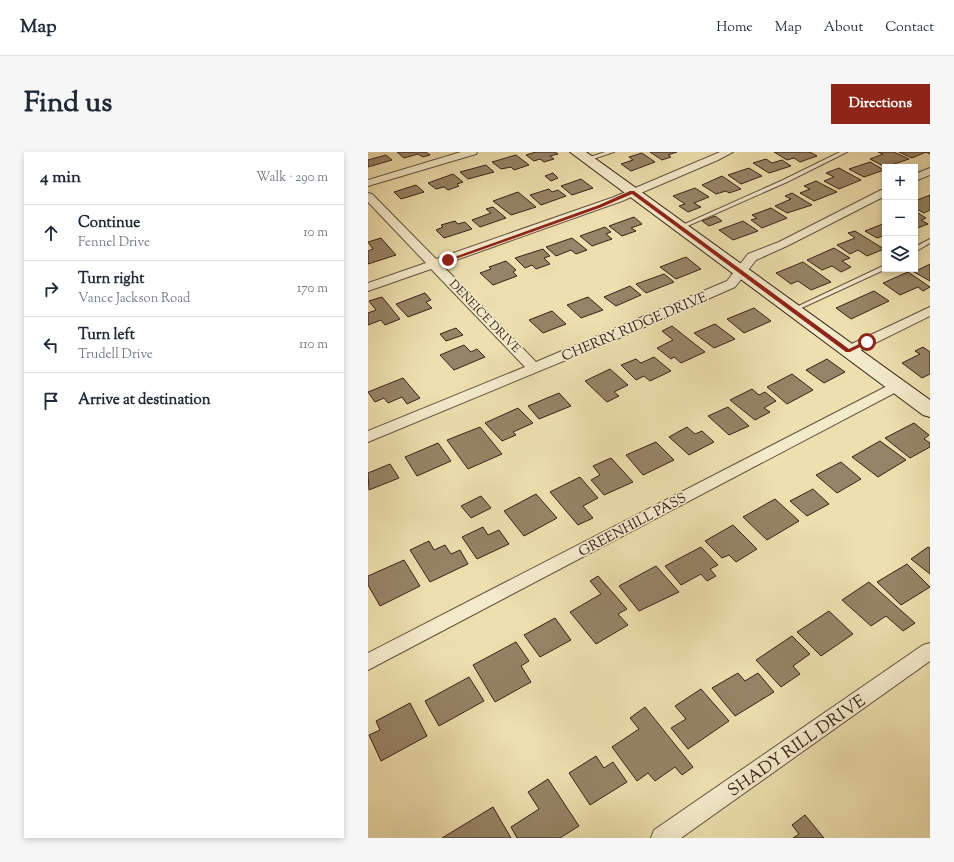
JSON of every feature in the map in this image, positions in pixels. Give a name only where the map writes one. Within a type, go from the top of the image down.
[{"type":"main road","points":[[582,156],[930,410]]},
{"type":"street","points":[[368,183],[472,152]]},
{"type":"street","points":[[368,287],[600,206],[728,152]]},
{"type":"street","points":[[918,177],[930,171]]},
{"type":"street","name":"CHERRY RIDGE DRIVE","points":[[368,437],[731,284],[752,258],[821,226],[882,194]]},
{"type":"street","name":"DENEICE DRIVE","points":[[368,196],[534,368]]},
{"type":"street","points":[[848,351],[930,311]]},
{"type":"street","name":"GREENHILL PASS","points":[[368,662],[897,386]]},
{"type":"street","name":"SHADY RILL DRIVE","points":[[662,838],[930,651]]},
{"type":"lane","points":[[582,156],[610,152]]},
{"type":"lane","points":[[681,227],[785,181],[844,152]]},
{"type":"lane","points":[[918,248],[930,241]]},
{"type":"lane","points":[[792,310],[882,268]]},
{"type":"building","points":[[397,152],[426,152],[430,155],[423,157],[418,154],[404,158]]},
{"type":"building","points":[[536,152],[555,152],[558,154],[550,156],[554,159],[544,162],[540,159],[534,161],[526,155]]},
{"type":"building","points":[[650,152],[677,152],[668,155],[671,157],[662,160]]},
{"type":"building","points":[[774,152],[810,152],[817,156],[800,162],[794,158],[787,160]]},
{"type":"building","points":[[878,152],[894,152],[909,159],[894,164],[882,164],[882,165],[870,159],[883,154]]},
{"type":"building","points":[[899,152],[926,152],[912,158]]},
{"type":"building","points":[[642,153],[655,162],[631,171],[621,164],[633,160],[629,157]]},
{"type":"building","points":[[386,155],[392,160],[368,167],[368,160]]},
{"type":"building","points":[[516,155],[529,165],[514,170],[511,167],[501,169],[492,162]]},
{"type":"building","points":[[766,159],[772,163],[782,160],[791,166],[769,173],[753,163]]},
{"type":"building","points":[[870,162],[882,169],[882,171],[864,177],[849,169]]},
{"type":"building","points":[[486,165],[494,172],[468,179],[460,172]]},
{"type":"building","points":[[749,168],[762,176],[741,184],[728,175]]},
{"type":"building","points":[[839,168],[861,180],[839,189],[824,181],[834,177],[826,173]]},
{"type":"building","points":[[553,173],[558,178],[551,181],[545,176]]},
{"type":"building","points":[[453,174],[463,182],[457,184],[459,186],[448,190],[444,187],[436,189],[428,183]]},
{"type":"building","points":[[722,176],[741,189],[729,193],[726,191],[716,194],[702,185]]},
{"type":"building","points":[[581,179],[593,188],[572,195],[561,186]]},
{"type":"building","points":[[816,181],[837,192],[814,201],[800,193],[810,189],[804,186]]},
{"type":"building","points":[[416,185],[424,192],[401,199],[394,192]]},
{"type":"building","points":[[695,188],[709,197],[694,203],[701,207],[688,212],[679,206],[685,204],[673,196]]},
{"type":"building","points":[[549,189],[552,192],[558,190],[566,196],[541,205],[530,195]]},
{"type":"building","points":[[518,192],[536,207],[511,215],[493,201]]},
{"type":"building","points":[[792,193],[812,205],[787,213],[775,206],[791,199],[785,196]]},
{"type":"building","points":[[930,195],[930,210],[924,213],[918,210],[918,200]]},
{"type":"building","points":[[493,207],[506,218],[480,227],[472,220],[491,213],[486,209]]},
{"type":"building","points":[[771,208],[787,218],[762,228],[751,220],[757,218],[752,215]]},
{"type":"building","points":[[918,213],[926,218],[921,220],[928,224],[918,228]]},
{"type":"building","points":[[715,216],[722,221],[709,226],[702,221]]},
{"type":"building","points":[[634,217],[642,224],[631,228],[636,231],[622,236],[609,226]]},
{"type":"building","points":[[455,221],[458,224],[465,222],[472,229],[444,238],[436,230],[443,227],[441,225]]},
{"type":"building","points":[[743,221],[758,231],[733,240],[719,230]]},
{"type":"building","points":[[882,224],[882,236],[877,238],[865,231]]},
{"type":"building","points":[[605,227],[611,232],[606,234],[612,239],[592,246],[580,236]]},
{"type":"building","points":[[855,231],[882,248],[882,250],[867,256],[858,250],[850,254],[837,245],[855,238],[848,233]]},
{"type":"building","points":[[381,238],[396,255],[368,264],[368,251],[373,249],[368,242]]},
{"type":"building","points":[[572,238],[587,250],[576,254],[571,250],[556,256],[546,247]]},
{"type":"building","points":[[834,248],[850,258],[842,261],[851,267],[841,272],[832,266],[822,270],[807,260]]},
{"type":"building","points":[[543,249],[550,256],[544,258],[550,264],[536,269],[532,265],[525,268],[515,258]]},
{"type":"building","points":[[686,257],[701,269],[676,279],[660,267]]},
{"type":"building","points":[[506,261],[516,270],[513,272],[517,276],[493,285],[480,273],[491,269],[489,267]]},
{"type":"building","points":[[803,262],[831,282],[811,290],[798,281],[791,284],[776,273]]},
{"type":"building","points":[[930,264],[930,281],[914,272],[918,272],[918,270]]},
{"type":"building","points":[[908,272],[930,287],[923,291],[918,287],[900,295],[883,283]]},
{"type":"building","points":[[664,274],[674,282],[646,293],[636,284]]},
{"type":"building","points":[[630,286],[641,295],[616,306],[604,297]]},
{"type":"building","points":[[874,291],[889,301],[851,319],[836,308]]},
{"type":"building","points":[[425,293],[431,300],[426,302],[432,308],[408,317],[396,304]]},
{"type":"building","points":[[382,297],[400,319],[385,325],[381,320],[368,325],[368,313],[376,310],[369,301]]},
{"type":"building","points":[[588,297],[603,310],[581,318],[567,305]]},
{"type":"building","points":[[754,308],[771,321],[744,333],[727,319]]},
{"type":"building","points":[[552,311],[566,324],[543,333],[529,320]]},
{"type":"building","points":[[715,324],[735,339],[714,348],[694,333]]},
{"type":"building","points":[[672,326],[705,352],[681,363],[674,357],[671,359],[657,348],[673,340],[662,331]]},
{"type":"building","points":[[456,328],[463,335],[446,341],[440,334]]},
{"type":"building","points":[[464,345],[471,352],[477,349],[485,357],[454,370],[440,355]]},
{"type":"building","points":[[923,347],[930,352],[930,374],[922,378],[902,363],[920,354],[915,351]]},
{"type":"building","points":[[654,357],[671,371],[650,381],[644,376],[636,380],[621,365],[636,359],[641,363]]},
{"type":"building","points":[[827,359],[845,372],[824,383],[806,370]]},
{"type":"building","points":[[610,369],[628,385],[614,392],[619,396],[607,402],[585,381]]},
{"type":"building","points":[[792,374],[813,390],[787,404],[767,387]]},
{"type":"building","points":[[403,378],[420,398],[407,404],[402,397],[388,403],[384,398],[375,402],[368,392]]},
{"type":"building","points":[[752,389],[759,395],[765,392],[776,401],[764,408],[770,412],[755,420],[730,400]]},
{"type":"building","points":[[559,393],[571,406],[539,419],[528,406]]},
{"type":"building","points":[[728,407],[749,426],[729,435],[708,416]]},
{"type":"building","points":[[518,408],[533,423],[513,432],[516,435],[502,441],[485,423]]},
{"type":"building","points":[[914,423],[929,435],[924,439],[930,443],[930,447],[910,458],[885,438]]},
{"type":"building","points":[[480,427],[502,454],[468,469],[447,440]]},
{"type":"building","points":[[687,427],[695,434],[702,431],[714,442],[689,455],[669,437]]},
{"type":"building","points":[[880,441],[906,460],[878,477],[852,457]]},
{"type":"building","points":[[656,442],[674,460],[643,475],[626,455]]},
{"type":"building","points":[[438,443],[451,461],[417,476],[405,457]]},
{"type":"building","points":[[611,458],[633,482],[604,495],[591,480],[600,475],[593,466]]},
{"type":"building","points":[[841,462],[861,479],[837,493],[816,475]]},
{"type":"building","points":[[390,464],[399,478],[369,490],[368,473]]},
{"type":"building","points":[[580,477],[598,498],[583,506],[593,518],[578,525],[550,492]]},
{"type":"building","points":[[813,489],[829,504],[807,516],[790,501]]},
{"type":"building","points":[[536,494],[557,518],[524,536],[504,511]]},
{"type":"building","points":[[481,496],[491,508],[471,518],[461,506]]},
{"type":"building","points":[[775,499],[799,521],[767,540],[743,517]]},
{"type":"building","points":[[733,525],[757,549],[736,562],[729,555],[722,558],[705,541]]},
{"type":"building","points":[[483,527],[488,535],[499,530],[509,544],[477,559],[462,537]]},
{"type":"building","points":[[429,541],[434,550],[445,545],[451,554],[460,550],[468,564],[430,582],[410,550]]},
{"type":"building","points":[[701,547],[718,565],[710,569],[716,576],[707,581],[701,574],[681,585],[665,566]]},
{"type":"building","points":[[928,547],[930,548],[930,574],[911,559]]},
{"type":"building","points":[[404,560],[420,586],[380,606],[368,585],[368,576]]},
{"type":"building","points":[[907,564],[930,587],[901,605],[877,582]]},
{"type":"building","points":[[656,566],[679,592],[639,611],[619,586]]},
{"type":"building","points":[[598,576],[627,609],[618,614],[628,625],[596,644],[570,612],[601,594],[590,581]]},
{"type":"building","points":[[869,582],[915,623],[903,631],[886,616],[871,626],[842,600]]},
{"type":"building","points":[[829,611],[853,634],[821,656],[797,632]]},
{"type":"building","points":[[555,618],[571,640],[540,657],[524,635]]},
{"type":"building","points":[[792,636],[810,654],[793,666],[800,674],[781,687],[756,660]]},
{"type":"building","points":[[516,642],[529,661],[521,666],[531,682],[495,702],[473,665]]},
{"type":"building","points":[[738,673],[745,681],[758,673],[774,692],[735,716],[712,688]]},
{"type":"building","points":[[469,677],[484,701],[439,726],[425,701]]},
{"type":"building","points":[[701,689],[729,721],[688,749],[671,728],[686,719],[675,706]]},
{"type":"building","points":[[410,703],[427,736],[381,761],[369,735],[380,730],[376,721]]},
{"type":"building","points":[[645,707],[693,767],[682,775],[675,767],[655,781],[648,773],[637,781],[612,747],[639,729],[630,718]]},
{"type":"building","points":[[596,756],[604,768],[613,762],[627,782],[590,805],[569,773]]},
{"type":"building","points":[[548,779],[579,826],[560,838],[517,838],[511,827],[539,809],[528,792]]},
{"type":"building","points":[[493,807],[511,838],[442,838]]},
{"type":"building","points":[[805,815],[824,838],[793,838],[799,834],[792,825]]},
{"type":"route","points":[[448,260],[600,206],[632,192],[848,351],[867,342]]}]
